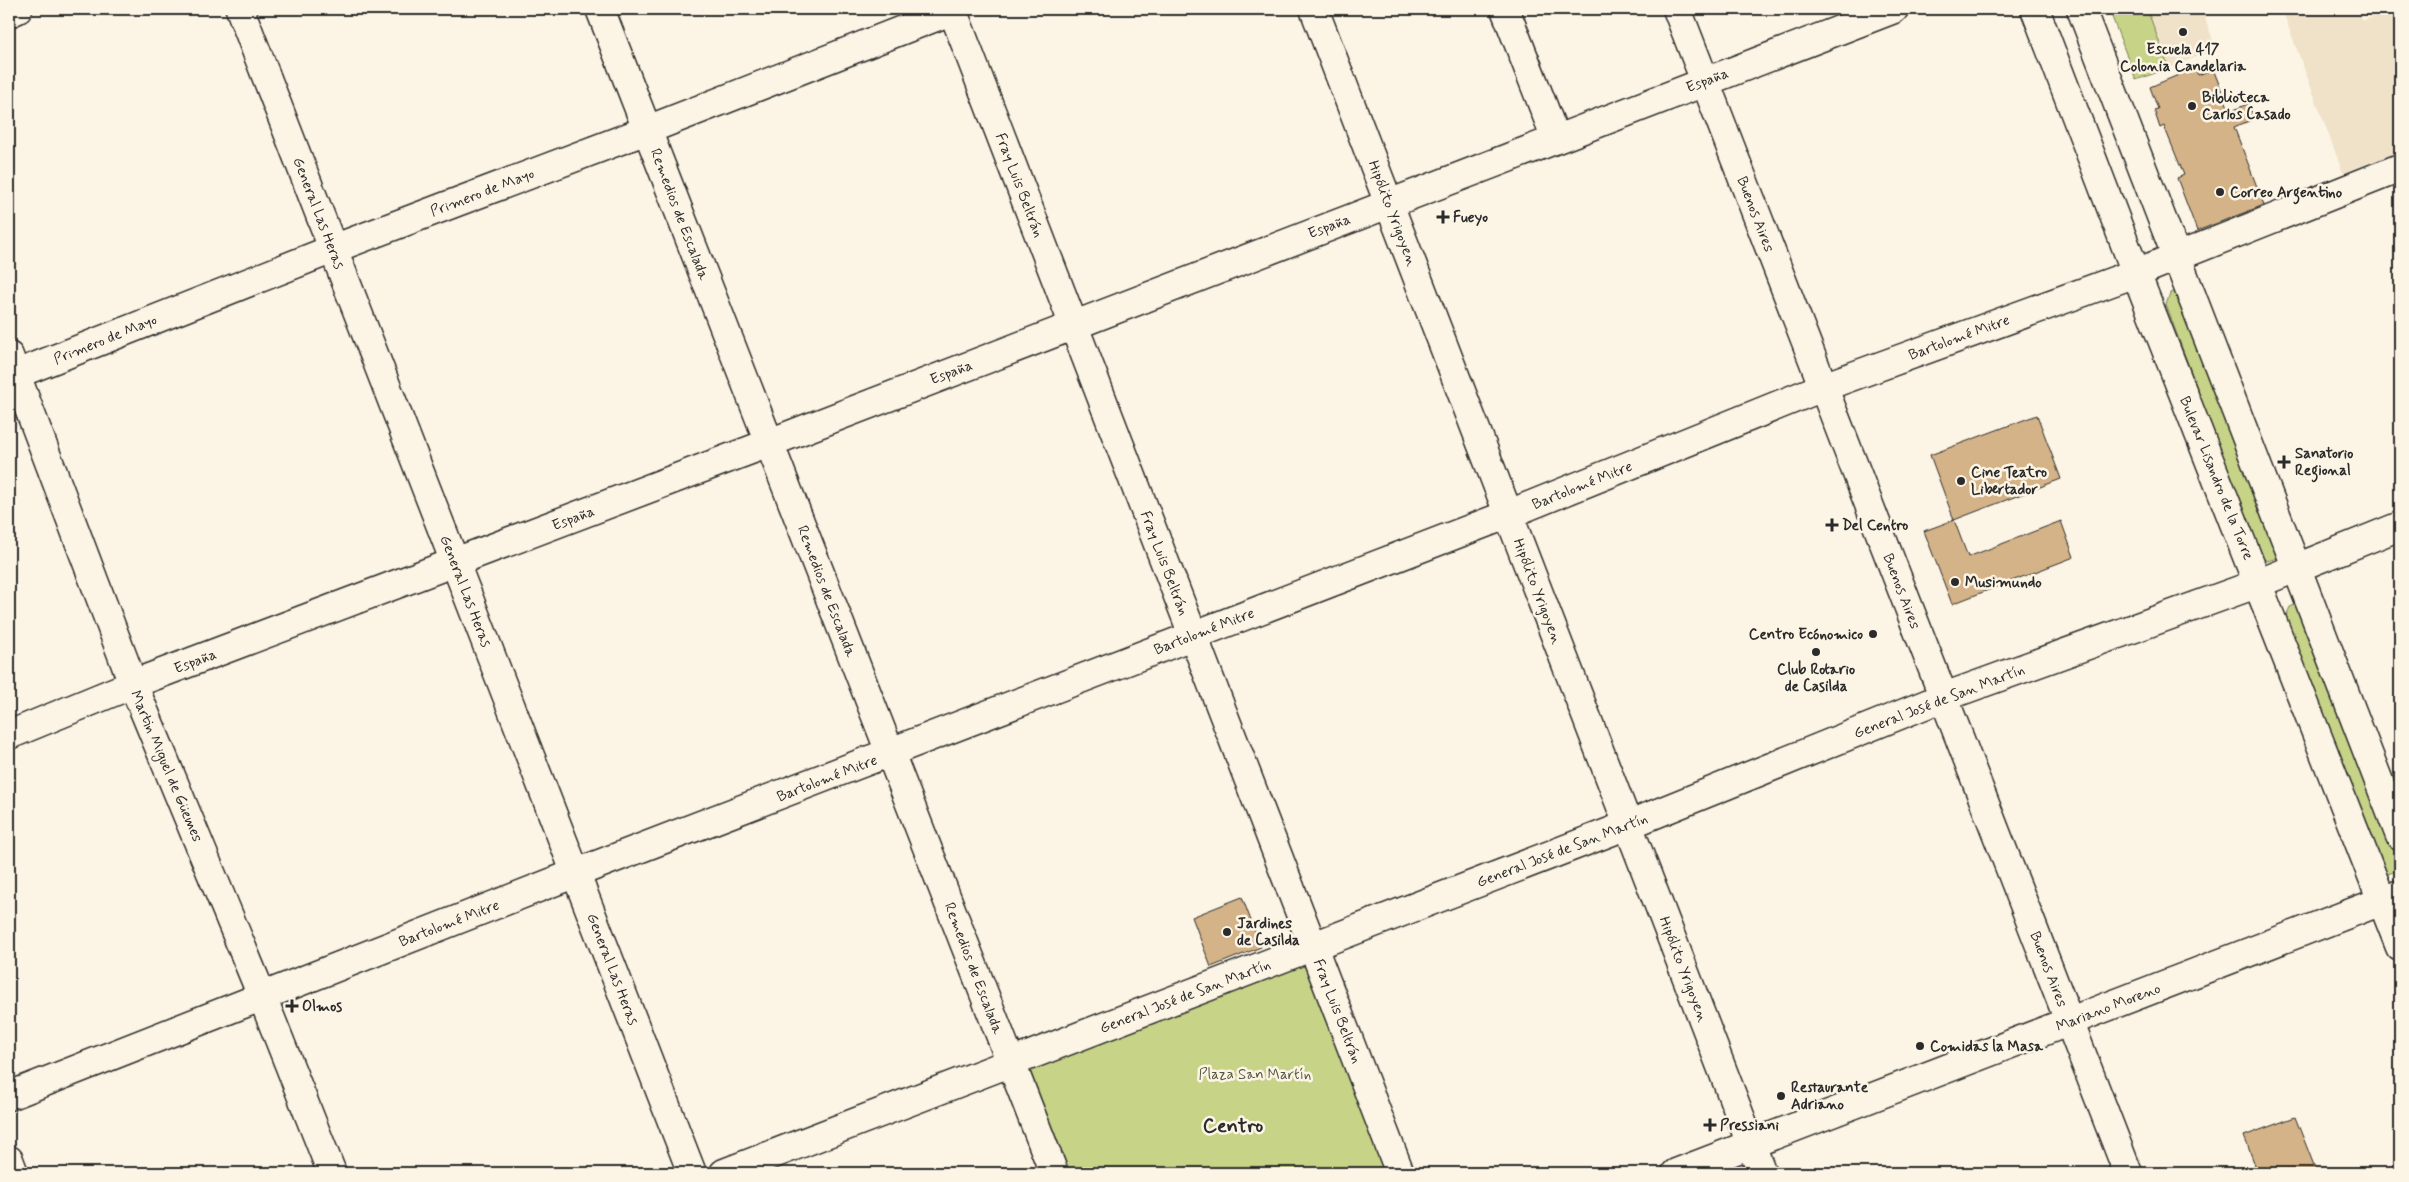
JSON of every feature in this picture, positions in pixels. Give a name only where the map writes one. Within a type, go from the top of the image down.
[{"type":"street","points":[[9,13],[18,9]]},
{"type":"street","name":"General Las Heras","points":[[240,9],[692,1173]]},
{"type":"street","name":"Remedios de Escalada","points":[[600,9],[1054,1173]]},
{"type":"street","name":"Primero de Mayo","points":[[11,369],[647,130],[954,9]]},
{"type":"street","name":"Fray Luis Beltrán","points":[[954,9],[1073,324],[1400,1173]]},
{"type":"street","name":"Hipólito Yrigoyen","points":[[1314,9],[1762,1173]]},
{"type":"street","points":[[1504,9],[1556,139]]},
{"type":"street","name":"Buenos Aires","points":[[1677,9],[2128,1173]]},
{"type":"street","name":"España","points":[[9,735],[133,684],[769,443],[1073,324],[1894,9]]},
{"type":"street","name":"Bulevar Lisandro de la Torre","points":[[2035,9],[2136,273],[2259,583],[2391,898],[2400,947]]},
{"type":"street","points":[[2081,9],[2400,836]]},
{"type":"street","name":"Bartolomé Mitre","points":[[9,1096],[576,874],[1508,514],[1823,387],[2136,273],[2400,168]]},
{"type":"street","name":"Martin Miguel de Güemes","points":[[11,369],[133,684],[262,996],[332,1173]]},
{"type":"street","name":"General José de San Martín","points":[[724,1173],[1628,825],[1944,697],[2259,583],[2400,526]]},
{"type":"street","name":"Mariano Moreno","points":[[1676,1173],[2391,898]]},
{"type":"street","points":[[9,1160],[14,1173]]},
{"type":"shaded area","name":"Escuela 417 Colonia Candelaria","points":[[2146,9],[2218,9],[2204,15],[2216,49],[2169,68]]},
{"type":"shaded area","points":[[2292,9],[2357,9],[2362,21],[2392,9],[2400,9],[2400,151],[2343,173],[2283,12]]},
{"type":"green space","points":[[2109,9],[2147,9],[2169,68],[2136,80]]},
{"type":"green space","points":[[2180,290],[2280,557],[2268,561],[2260,557],[2166,305],[2170,293]]},
{"type":"green space","points":[[2299,603],[2306,606],[2400,852],[2399,870],[2388,874],[2380,871],[2285,618],[2290,607]]},
{"type":"green space","name":"Plaza San Martín","points":[[1313,946],[1400,1173],[1054,1173],[1011,1064]]},
{"type":"building","points":[[2195,68],[2198,75],[2213,69],[2230,112],[2249,103],[2254,119],[2234,127],[2264,205],[2197,231],[2177,178],[2184,175],[2164,126],[2160,128],[2154,110],[2158,109],[2150,87]]},
{"type":"building","points":[[2037,415],[2061,479],[1954,520],[1930,455]]},
{"type":"building","points":[[1954,520],[1968,557],[2061,521],[2074,557],[1952,604],[1924,531]]},
{"type":"building","name":"Jardines de Casilda","points":[[1242,897],[1261,947],[1211,967],[1192,917]]},
{"type":"building","points":[[2295,1117],[2317,1173],[2258,1173],[2244,1136]]},
{"type":"place","name":"Escuela 417 Colonia Candelaria","points":[[2183,32]]},
{"type":"place","name":"Biblioteca Carlos Casado","points":[[2192,106]]},
{"type":"place","name":"Correo Argentino","points":[[2220,192]]},
{"type":"place","name":"Fueyo","points":[[1443,217]]},
{"type":"place","name":"Sanatorio Regional","points":[[2284,462]]},
{"type":"place","name":"Cine Teatro Libertador","points":[[1961,481]]},
{"type":"place","name":"Del Centro","points":[[1832,525]]},
{"type":"place","name":"Musimundo","points":[[1955,582]]},
{"type":"place","name":"Centro Ecónomico","points":[[1873,634]]},
{"type":"place","name":"Club Rotario de Casilda","points":[[1816,652]]},
{"type":"place","name":"Jardines de Casilda","points":[[1227,932]]},
{"type":"place","name":"Olmos","points":[[292,1006]]},
{"type":"place","name":"Comidas la Masa","points":[[1920,1046]]},
{"type":"place","name":"Restaurante Adriano","points":[[1781,1096]]},
{"type":"place","name":"Pressiani","points":[[1710,1125]]},
{"type":"district","name":"Centro","points":[[1233,1125]]}]
